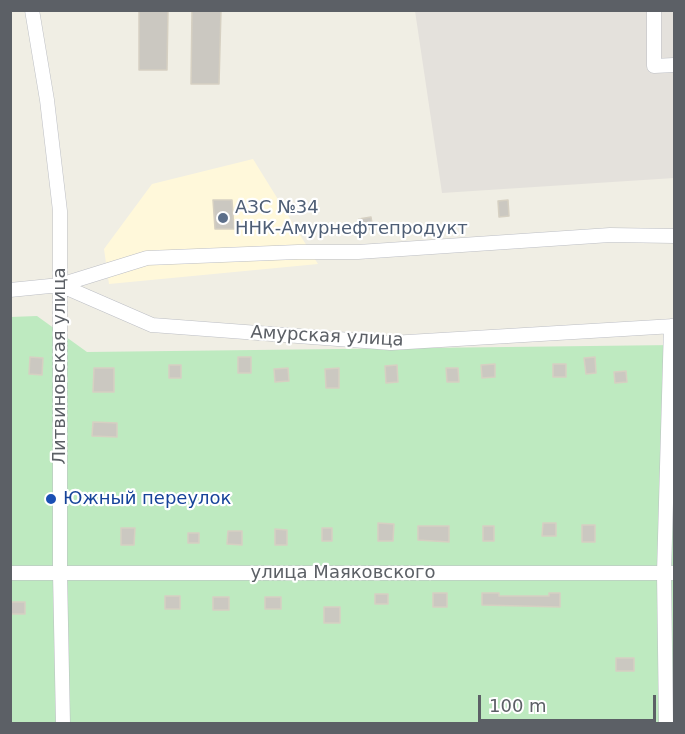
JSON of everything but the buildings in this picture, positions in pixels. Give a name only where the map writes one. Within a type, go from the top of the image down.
[{"type":"street","name":"Литвиновская улица","points":[[32,10],[47,100],[60,212],[60,573],[63,723]]},
{"type":"street","points":[[654,10],[654,66],[675,65]]},
{"type":"street","name":"Амурская улица","points":[[10,290],[60,285],[147,258],[358,252],[610,235],[675,236]]},
{"type":"street","name":"Амурская улица","points":[[60,285],[152,325],[391,343],[673,326]]},
{"type":"street","points":[[666,723],[673,326]]},
{"type":"street","name":"улица Маяковского","points":[[10,573],[669,573]]},
{"type":"shaded area","points":[[415,11],[674,11],[674,178],[442,193]]},
{"type":"shaded area","points":[[253,159],[318,264],[109,284],[104,249],[152,184]]},
{"type":"green space","points":[[37,316],[87,352],[674,345],[674,723],[11,723],[10,317]]},
{"type":"place","name":"АЗС №34 ННК-Амурнефтепродукт","points":[[223,218]]},
{"type":"place","name":"Южный переулок","points":[[51,499]]}]
